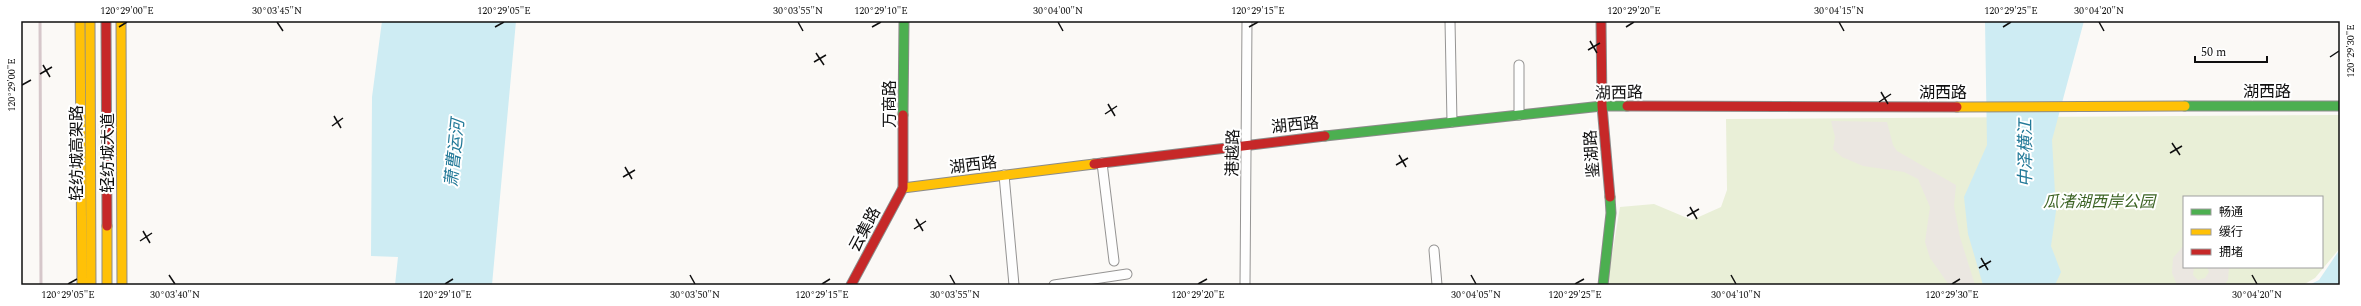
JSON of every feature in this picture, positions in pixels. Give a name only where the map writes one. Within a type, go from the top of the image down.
[{"type":"main road","name":"轻纺城大道","points":[[80,21],[82,285]]},
{"type":"main road","name":"轻纺城高架路","points":[[90,21],[91,285]]},
{"type":"main road","name":"轻纺城高架路","points":[[106,21],[107,285]]},
{"type":"main road","name":"轻纺城大道","points":[[121,21],[122,285]]},
{"type":"main road","name":"万商路","points":[[903,188],[904,21]]},
{"type":"main road","name":"鉴湖路","points":[[1601,21],[1602,106],[1611,213],[1603,285]]},
{"type":"main road","name":"湖西路","points":[[903,188],[1247,145],[1602,106],[2340,106]]},
{"type":"main road","name":"云集路","points":[[851,285],[903,188]]},
{"type":"street","name":"港越路","points":[[1245,285],[1247,21]]},
{"type":"street","points":[[1450,21],[1452,122]]},
{"type":"street","points":[[1519,65],[1519,115]]},
{"type":"street","points":[[1102,163],[1114,261]]},
{"type":"street","points":[[1004,175],[1014,285]]},
{"type":"street","points":[[1434,250],[1437,285]]},
{"type":"street","points":[[1054,285],[1127,274]]},
{"type":"green space","name":"瓜渚湖西岸公园","points":[[2340,115],[2340,248],[2315,278],[2303,285],[1607,285],[1620,207],[1654,204],[1692,220],[1721,207],[1727,190],[1726,119]]},
{"type":"shaded area","points":[[1831,121],[1887,122],[1893,145],[1897,151],[1956,185],[1954,206],[1960,237],[1975,285],[1949,285],[1930,258],[1925,242],[1930,207],[1918,179],[1904,172],[1863,166],[1842,157],[1833,149],[1835,137]]},
{"type":"shaded area","points":[[2183,246],[2183,268],[2194,268],[2193,275],[2198,280],[2205,278],[2209,272],[2207,268],[2229,268],[2228,280],[2224,285],[2177,285],[2172,273],[2173,258]]},
{"type":"water","name":"萧曹运河","points":[[382,21],[516,21],[492,285],[395,285],[398,257],[371,256],[372,97]]},
{"type":"water","name":"中泽横江","points":[[1985,21],[2084,21],[2052,140],[2056,211],[2051,246],[2061,272],[2055,285],[1983,285],[1968,234],[1964,197],[1987,145]]},
{"type":"water","points":[[2340,249],[2340,285],[2309,285],[2319,280]]},
{"type":"railway","points":[[40,21],[41,285]]},
{"type":"traffic: fast","points":[[903,115],[904,21]]},
{"type":"traffic: fast","points":[[1325,136],[1602,106],[1627,106]]},
{"type":"traffic: fast","points":[[2185,106],[2340,106]]},
{"type":"traffic: fast","points":[[1603,285],[1611,213],[1610,197]]},
{"type":"traffic: slow","points":[[80,21],[82,285]]},
{"type":"traffic: slow","points":[[90,21],[91,285]]},
{"type":"traffic: slow","points":[[121,21],[122,285]]},
{"type":"traffic: slow","points":[[1957,107],[2185,106]]},
{"type":"traffic: slow","points":[[903,188],[1094,164]]},
{"type":"traffic: slow","points":[[107,226],[107,285]]},
{"type":"traffic: jam","points":[[106,21],[107,226]]},
{"type":"traffic: jam","points":[[1601,21],[1602,106],[1610,197]]},
{"type":"traffic: jam","points":[[1627,106],[1957,107]]},
{"type":"traffic: jam","points":[[851,285],[903,188],[903,115]]},
{"type":"traffic: jam","points":[[1094,164],[1325,136]]}]
